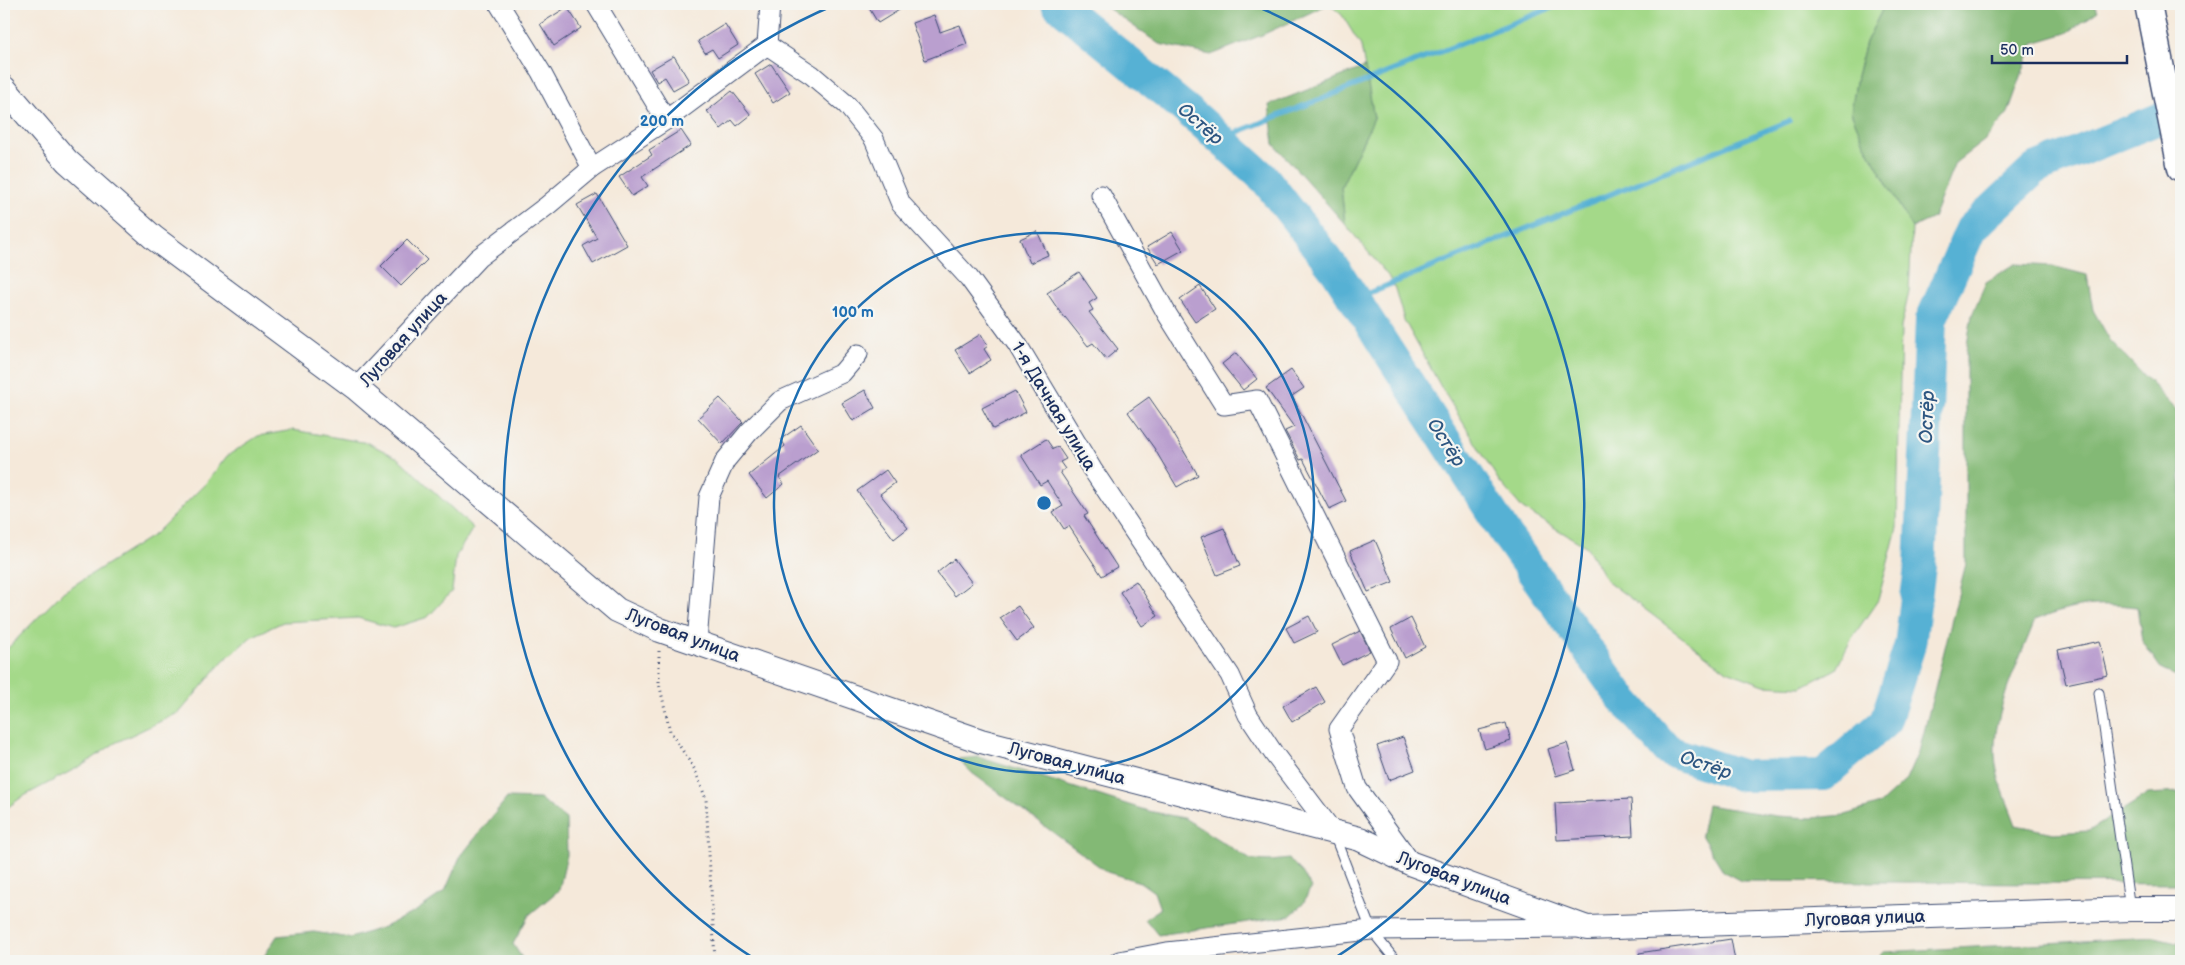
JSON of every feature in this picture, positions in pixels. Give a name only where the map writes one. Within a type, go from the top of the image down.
[{"type":"main road","points":[[2148,4],[2181,168]]},
{"type":"street","points":[[499,4],[541,72],[592,168]]},
{"type":"street","points":[[596,4],[666,120]]},
{"type":"street","points":[[767,45],[770,4]]},
{"type":"street","name":"Луговая улица","points":[[767,45],[666,120],[592,168],[548,205],[478,258],[356,388],[617,610],[660,630],[981,741],[1360,839],[1412,864],[1588,928],[2130,909],[2181,909]]},
{"type":"street","name":"1-я Дачная улица","points":[[767,45],[812,75],[848,105],[874,139],[901,204],[969,278],[1017,344],[1092,469],[1230,675],[1248,715],[1274,754],[1333,832]]},
{"type":"street","points":[[4,88],[67,161],[154,238],[356,388]]},
{"type":"street","points":[[1101,195],[1167,314],[1224,405],[1257,400],[1387,661],[1339,729],[1357,788],[1412,864]]},
{"type":"street","points":[[696,642],[710,497],[725,461],[749,432],[780,402],[842,373],[858,354]]},
{"type":"street","points":[[1119,961],[1167,952],[1372,930],[1588,928]]},
{"type":"lane","points":[[2099,694],[2130,909]]},
{"type":"lane","points":[[1333,832],[1372,930],[1396,961]]},
{"type":"path","points":[[660,630],[659,683],[670,731],[695,770],[706,799],[715,961]]},
{"type":"green space","points":[[1102,4],[1329,4],[1262,35],[1211,55],[1159,44]]},
{"type":"green space","points":[[1329,4],[1885,4],[1866,42],[1857,76],[1851,112],[1864,143],[1912,228],[1909,292],[1901,327],[1897,528],[1878,600],[1852,638],[1836,669],[1801,687],[1764,685],[1727,671],[1606,580],[1587,547],[1523,509],[1499,481],[1441,387],[1404,320],[1393,282],[1345,224],[1341,187],[1374,118],[1361,46],[1342,15]]},
{"type":"green space","points":[[1885,4],[2094,4],[2098,11],[2067,33],[2033,43],[2008,113],[1985,140],[1955,163],[1933,218],[1912,228],[1864,143],[1851,112],[1857,76],[1866,42]]},
{"type":"green space","points":[[1365,67],[1374,118],[1341,187],[1345,224],[1274,144],[1269,105]]},
{"type":"green space","points":[[2015,264],[2052,266],[2087,275],[2093,310],[2110,340],[2181,415],[2181,678],[2162,670],[2142,641],[2137,607],[2085,606],[2035,620],[2008,686],[1998,721],[1995,755],[1998,773],[2016,825],[2053,833],[2089,831],[2148,794],[2181,792],[2181,884],[1741,881],[1724,872],[1701,835],[1707,805],[1776,816],[1811,818],[1845,815],[1880,804],[1906,780],[1920,748],[1966,563],[1966,351],[1972,315],[1986,282]]},
{"type":"green space","points":[[293,430],[368,443],[398,458],[473,528],[456,556],[452,591],[428,617],[393,628],[358,618],[283,622],[251,637],[223,661],[180,712],[115,743],[86,763],[22,797],[4,810],[4,654],[6,650],[63,592],[155,534],[206,483],[227,456],[258,436]]},
{"type":"green space","points":[[978,757],[1148,811],[1184,818],[1251,860],[1271,861],[1289,859],[1302,872],[1311,887],[1303,904],[1290,916],[1158,935],[1145,919],[1160,909],[1154,892],[1140,882],[1107,872],[972,773],[958,759]]},
{"type":"green space","points":[[507,798],[540,799],[566,819],[567,855],[559,890],[529,915],[513,944],[524,961],[261,961],[277,936],[314,932],[350,938],[384,927],[416,911],[445,891],[460,857]]},
{"type":"green space","points":[[2155,937],[2181,943],[2181,961],[1874,961],[1883,952]]},
{"type":"building","points":[[876,4],[909,4],[878,23],[869,8]]},
{"type":"building","points":[[567,7],[581,28],[554,46],[540,24]]},
{"type":"building","points":[[934,15],[940,32],[960,25],[967,44],[925,60],[912,23]]},
{"type":"building","points":[[725,24],[738,45],[718,58],[712,49],[705,53],[698,41]]},
{"type":"building","points":[[674,56],[689,81],[673,90],[665,77],[657,82],[650,70]]},
{"type":"building","points":[[771,64],[790,92],[773,103],[755,74]]},
{"type":"building","points":[[732,91],[751,115],[737,126],[732,120],[721,129],[707,111]]},
{"type":"building","points":[[681,130],[691,145],[642,177],[648,186],[632,196],[619,177],[652,155],[649,150]]},
{"type":"building","points":[[597,194],[627,245],[593,264],[583,246],[597,238],[577,205]]},
{"type":"building","points":[[1037,231],[1048,255],[1030,263],[1020,239]]},
{"type":"building","points":[[1172,232],[1183,250],[1158,264],[1147,247]]},
{"type":"building","points":[[407,240],[427,260],[401,286],[381,266]]},
{"type":"building","points":[[1079,272],[1097,298],[1089,303],[1093,310],[1089,312],[1118,349],[1106,359],[1093,343],[1088,346],[1064,318],[1047,293]]},
{"type":"building","points":[[1200,286],[1215,309],[1195,322],[1180,300]]},
{"type":"building","points":[[981,334],[988,346],[984,349],[991,360],[970,373],[955,350]]},
{"type":"building","points":[[1236,353],[1257,379],[1243,390],[1222,364]]},
{"type":"building","points":[[1291,370],[1304,388],[1292,396],[1346,501],[1329,509],[1303,459],[1300,460],[1285,431],[1294,427],[1266,388]]},
{"type":"building","points":[[865,390],[875,408],[853,421],[842,403]]},
{"type":"building","points":[[1015,391],[1026,412],[993,429],[982,408]]},
{"type":"building","points":[[1149,397],[1198,475],[1177,487],[1154,448],[1128,412]]},
{"type":"building","points":[[720,398],[743,422],[722,444],[698,418]]},
{"type":"building","points":[[801,425],[818,449],[779,477],[784,484],[767,498],[749,475],[785,446],[781,439]]},
{"type":"building","points":[[1046,439],[1053,449],[1058,447],[1066,459],[1060,462],[1065,469],[1060,472],[1088,514],[1084,516],[1117,567],[1102,576],[1069,526],[1064,529],[1053,512],[1063,506],[1047,481],[1040,485],[1021,455]]},
{"type":"building","points":[[886,470],[895,483],[880,494],[908,528],[894,539],[857,491]]},
{"type":"building","points":[[1224,528],[1240,566],[1217,575],[1201,537]]},
{"type":"building","points":[[1375,540],[1393,582],[1368,592],[1350,551]]},
{"type":"building","points":[[954,559],[972,583],[955,596],[937,573]]},
{"type":"building","points":[[1136,581],[1158,616],[1142,626],[1120,592]]},
{"type":"building","points":[[1018,606],[1034,628],[1017,641],[1000,618]]},
{"type":"building","points":[[1309,616],[1317,632],[1294,643],[1286,628]]},
{"type":"building","points":[[1411,618],[1425,647],[1405,658],[1391,629]]},
{"type":"building","points":[[1360,631],[1370,651],[1342,665],[1332,645]]},
{"type":"building","points":[[2100,641],[2108,675],[2066,684],[2058,650]]},
{"type":"building","points":[[1316,687],[1325,702],[1292,722],[1283,706]]},
{"type":"building","points":[[1506,723],[1511,741],[1485,749],[1479,730]]},
{"type":"building","points":[[1403,737],[1415,770],[1389,780],[1377,746]]},
{"type":"building","points":[[1567,743],[1575,770],[1556,776],[1548,749]]},
{"type":"building","points":[[1631,799],[1633,836],[1557,840],[1555,803]]},
{"type":"building","points":[[1731,939],[1735,961],[1640,961],[1639,953]]},
{"type":"waterway","name":"Остёр","points":[[1057,4],[1199,120],[1265,179],[1337,272],[1507,536],[1622,698],[1668,751],[1743,776],[1823,775],[1885,722],[1910,645],[1920,567],[1931,320],[1971,229],[2035,169],[2181,110]]},
{"type":"waterway","points":[[1220,139],[1561,4]]},
{"type":"waterway","points":[[1354,299],[1789,121]]}]
